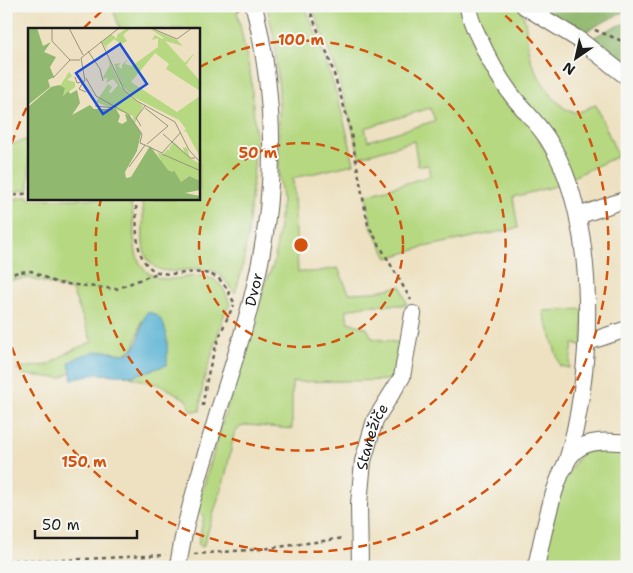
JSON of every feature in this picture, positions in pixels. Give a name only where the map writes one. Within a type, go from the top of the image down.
[{"type":"street","name":"Dvor","points":[[175,556],[256,282],[267,215],[271,127],[262,44],[254,6]]},
{"type":"street","points":[[468,6],[475,29],[490,61],[510,93],[549,141],[562,167],[578,216],[588,304],[588,342],[571,448],[551,501],[536,567]]},
{"type":"street","points":[[524,6],[582,41],[627,77]]},
{"type":"street","points":[[578,216],[627,199]]},
{"type":"street","name":"Stanežiče","points":[[360,567],[359,504],[363,461],[375,420],[402,377],[413,314]]},
{"type":"street","points":[[588,342],[627,329]]},
{"type":"street","points":[[565,467],[574,451],[591,443],[622,441]]},
{"type":"path","points":[[237,6],[239,15]]},
{"type":"path","points":[[308,6],[329,58],[349,123],[368,226],[411,301],[413,314]]},
{"type":"path","points":[[596,30],[627,43]]},
{"type":"path","points":[[6,197],[28,193]]},
{"type":"path","points":[[134,200],[136,204],[138,239],[142,257],[149,267],[157,273]]},
{"type":"path","points":[[6,276],[18,272],[31,271],[57,283],[116,289],[157,273],[210,274],[220,280],[235,304]]},
{"type":"path","points":[[203,412],[206,383],[227,318],[238,296]]},
{"type":"path","points":[[6,560],[175,556],[263,549],[359,536]]},
{"type":"green space","points":[[112,6],[236,6],[251,78],[256,144],[248,233],[242,270],[235,293],[222,277],[213,271],[196,269],[170,271],[154,266],[148,260],[143,245],[143,213],[140,200],[200,200],[200,28],[120,28]]},
{"type":"green space","points":[[267,6],[305,6],[333,84],[345,123],[354,164],[293,178],[298,272],[314,272],[338,268],[349,293],[374,292],[401,286],[407,305],[368,305],[346,310],[348,322],[367,328],[372,338],[405,344],[395,380],[292,382],[292,429],[248,425],[240,427],[234,434],[226,474],[203,547],[198,545],[204,516],[198,512],[198,505],[259,298],[274,263],[278,236],[282,200],[279,174],[279,90],[274,38]]},
{"type":"green space","points":[[312,6],[465,6],[564,184],[513,197],[518,228],[424,247],[388,258],[372,229],[366,195],[430,176],[428,165],[418,166],[414,141],[360,157],[336,70]],"holes":[[[430,108],[435,120],[368,141],[365,128]]]},
{"type":"green space","points":[[471,6],[518,6],[524,17],[531,61],[541,80],[555,100],[571,112],[578,112],[596,105],[618,156],[573,177],[499,71]]},
{"type":"green space","points":[[533,6],[627,6],[627,10],[584,32],[569,30]]},
{"type":"green space","points":[[627,23],[627,71],[598,47],[594,37]]},
{"type":"green space","points":[[28,139],[28,189],[6,193],[6,146]]},
{"type":"green space","points":[[28,196],[28,200],[128,200],[133,216],[135,248],[142,267],[150,274],[161,278],[172,279],[194,276],[215,280],[223,289],[230,305],[225,312],[203,383],[200,411],[190,411],[187,400],[163,386],[123,375],[133,376],[142,320],[134,347],[125,354],[103,351],[61,378],[22,374],[17,368],[49,365],[70,351],[92,342],[72,290],[28,278],[6,281],[6,201]]},
{"type":"green space","points":[[583,309],[583,345],[573,344],[569,368],[560,366],[543,311]]},
{"type":"green space","points":[[627,447],[627,567],[541,567],[564,479],[582,452]]},
{"type":"water","points":[[147,312],[155,314],[164,325],[167,341],[167,365],[133,376],[97,374],[72,380],[69,363],[76,358],[100,351],[122,354],[131,351],[137,343]]}]
